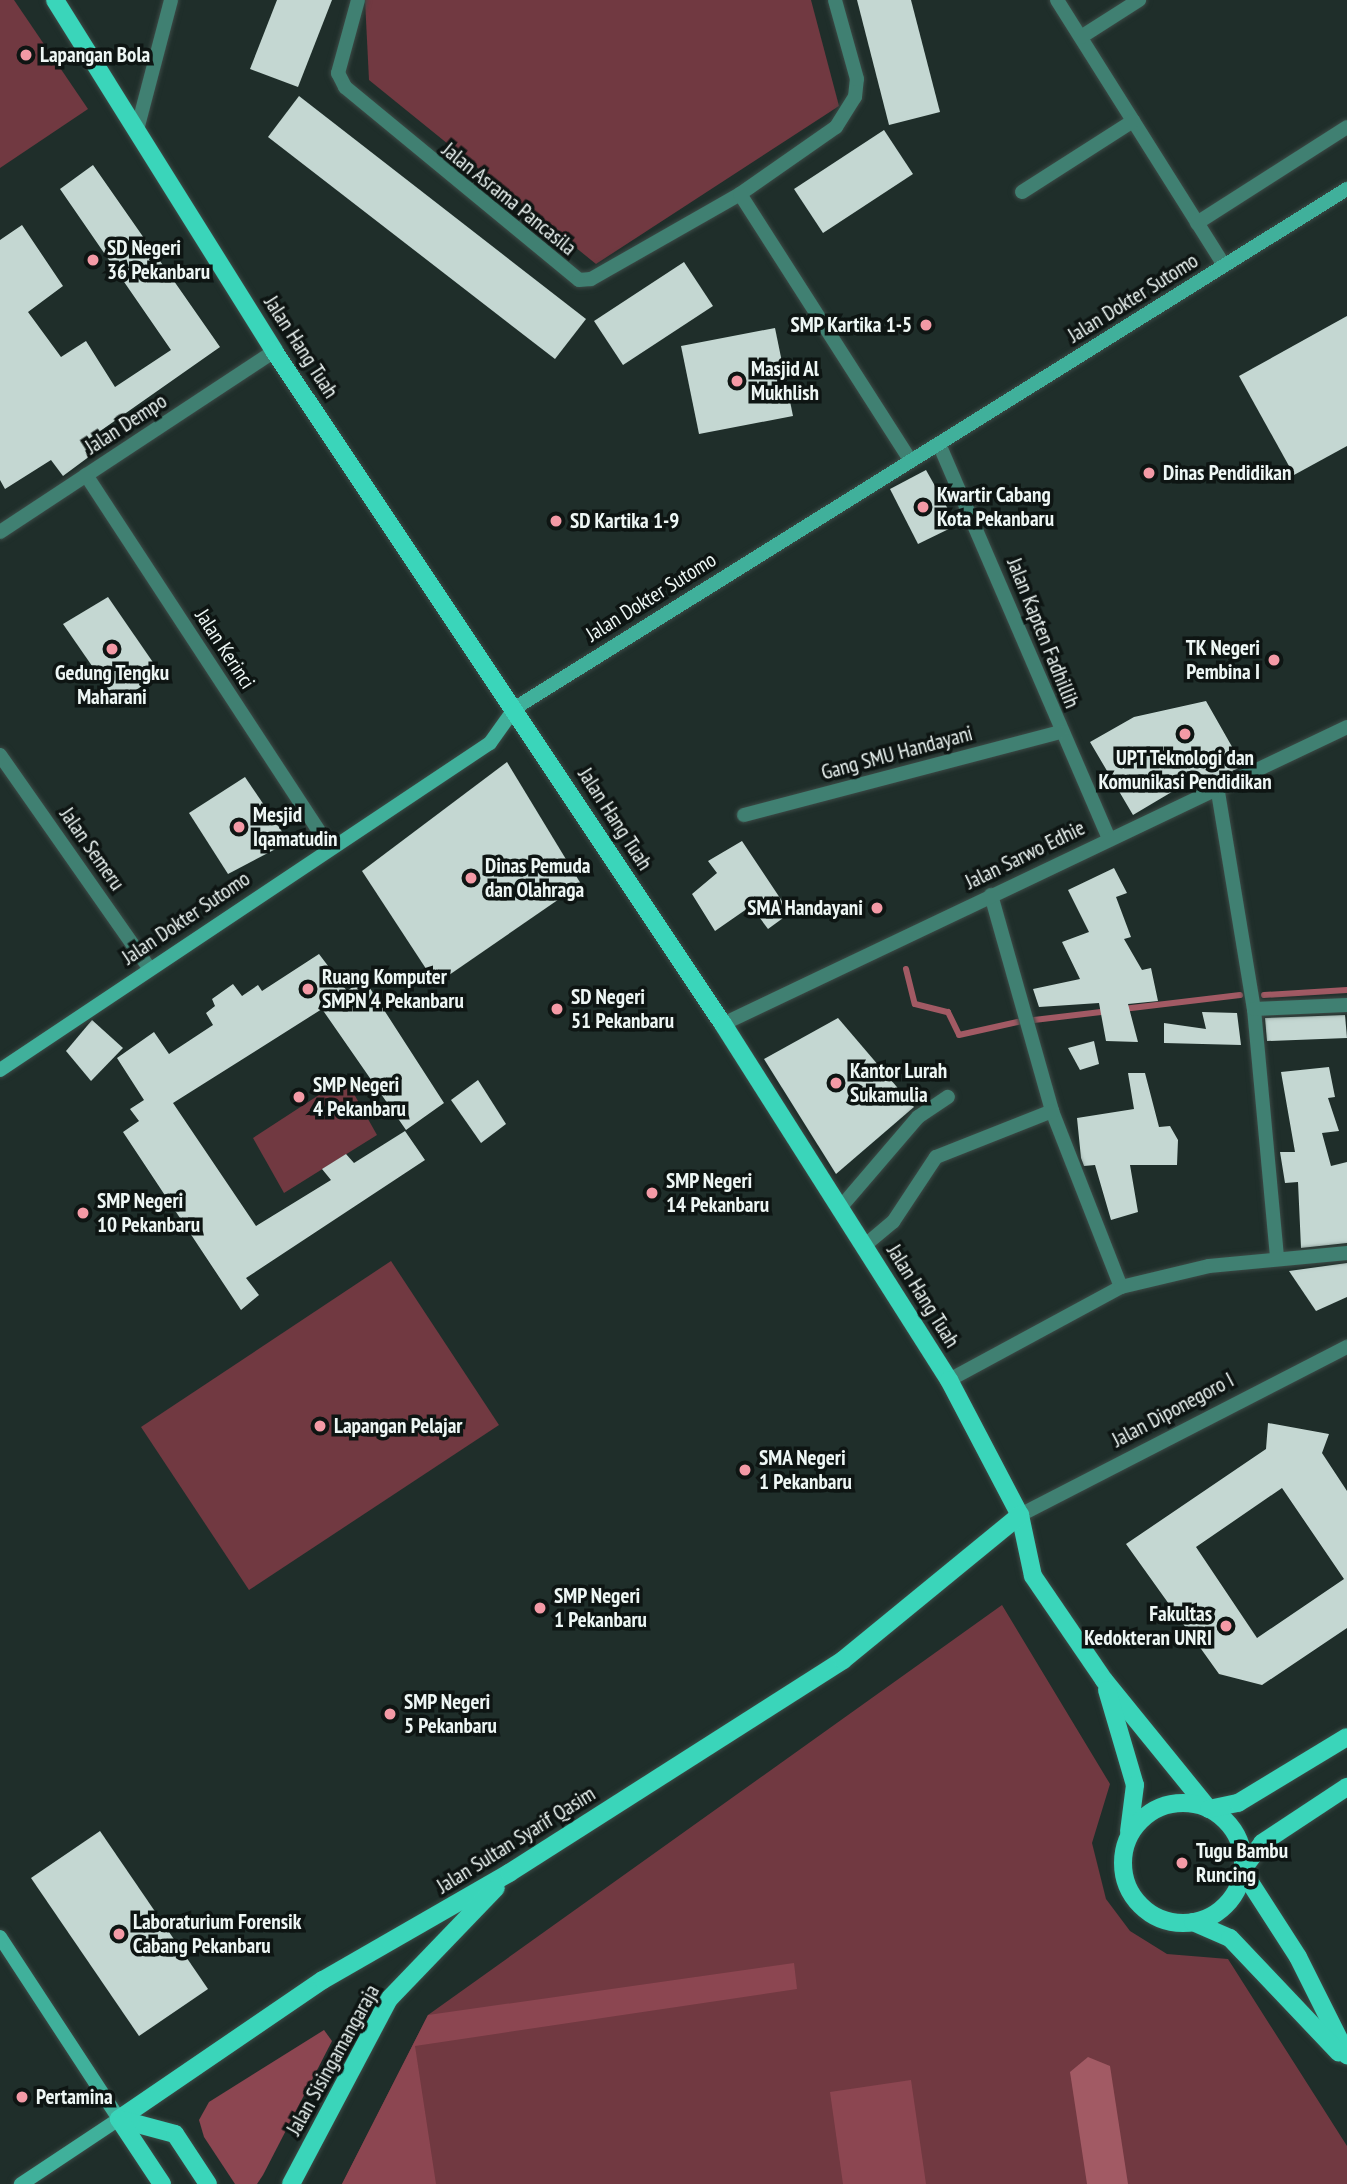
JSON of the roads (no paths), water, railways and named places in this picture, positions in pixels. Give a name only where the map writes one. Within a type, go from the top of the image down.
[{"type":"main road","name":"Jalan Hang Tuah","points":[[55,0],[138,126],[274,351],[515,708],[723,1024],[949,1380],[1020,1515],[1033,1576],[1104,1680],[1209,1810]]},
{"type":"main road","name":"Jalan Dokter Sutomo","points":[[0,1070],[329,846],[490,743],[515,708],[1347,189]]},
{"type":"main road","name":"Jalan Sultan Syarif Qasim","points":[[22,2184],[323,1980],[509,1873],[843,1660],[1020,1515]]},
{"type":"main road","name":"Jalan Hang Tuah","points":[[1104,1680],[1135,1785],[1127,1841]]},
{"type":"main road","points":[[1347,1737],[1238,1803],[1209,1810],[1164,1806],[1142,1819],[1127,1841],[1125,1880],[1138,1902],[1159,1918],[1193,1922],[1230,1938],[1347,2062]]},
{"type":"main road","points":[[1193,1922],[1230,1900],[1242,1870],[1262,1843],[1347,1787]]},
{"type":"main road","points":[[1209,1810],[1234,1832],[1242,1870],[1298,1957],[1347,2055]]},
{"type":"main road","name":"Jalan Sisingamangaraja","points":[[291,2184],[389,1999],[509,1873]]},
{"type":"main road","points":[[0,1937],[162,2184]]},
{"type":"main road","points":[[120,2119],[175,2134],[208,2184]]},
{"type":"street","points":[[138,126],[171,0]]},
{"type":"street","name":"Jalan Asrama Pancasila","points":[[358,0],[338,73],[345,87],[579,280],[591,279],[740,194],[835,127],[855,97],[853,55],[835,0]]},
{"type":"street","points":[[1057,0],[1224,265]]},
{"type":"street","points":[[1081,37],[1139,0]]},
{"type":"street","points":[[1022,192],[1133,121]]},
{"type":"street","points":[[1197,223],[1347,127]]},
{"type":"street","points":[[740,194],[911,461]]},
{"type":"street","name":"Jalan Dempo","points":[[0,532],[274,351]]},
{"type":"street","name":"Jalan Kapten Fadhillih","points":[[939,444],[1060,732],[1108,837]]},
{"type":"street","name":"Jalan Kerinci","points":[[86,475],[329,846]]},
{"type":"street","name":"Jalan Sarwo Edhie","points":[[723,1024],[1108,837],[1347,726]]},
{"type":"street","name":"Gang SMU Handayani","points":[[744,815],[1060,732]]},
{"type":"street","name":"Jalan Semeru","points":[[0,755],[149,968]]},
{"type":"street","points":[[1217,786],[1254,1009],[1277,1259]]},
{"type":"street","points":[[991,895],[1052,1111],[1121,1287]]},
{"type":"street","points":[[1254,1009],[1347,1005]]},
{"type":"street","points":[[840,1208],[918,1117],[948,1097]]},
{"type":"street","points":[[864,1246],[893,1222],[936,1157],[1052,1111]]},
{"type":"street","points":[[949,1380],[1121,1287],[1209,1266],[1347,1253]]},
{"type":"street","name":"Jalan Diponegoro I","points":[[1020,1515],[1347,1347]]},
{"type":"waterway","points":[[906,969],[915,1004],[948,1012],[959,1035],[1022,1021]]},
{"type":"waterway","points":[[1264,995],[1347,990]]},
{"type":"waterway","points":[[1123,1009],[1240,995]]},
{"type":"waterway","points":[[1034,1020],[1109,1011]]},
{"type":"place","name":"Lapangan Bola","points":[[26,55]]},
{"type":"place","name":"SD Negeri 36 Pekanbaru","points":[[93,260]]},
{"type":"place","name":"SMP Kartika 1-5","points":[[926,325]]},
{"type":"place","name":"Masjid Al Mukhlish","points":[[737,381]]},
{"type":"place","name":"Dinas Pendidikan","points":[[1149,473]]},
{"type":"place","name":"Kwartir Cabang Kota Pekanbaru","points":[[923,507]]},
{"type":"place","name":"SD Kartika 1-9","points":[[556,521]]},
{"type":"place","name":"Gedung Tengku Maharani","points":[[112,649]]},
{"type":"place","name":"TK Negeri Pembina I","points":[[1274,660]]},
{"type":"place","name":"UPT Teknologi dan Komunikasi Pendidikan","points":[[1185,734]]},
{"type":"place","name":"Mesjid Iqamatudin","points":[[239,827]]},
{"type":"place","name":"Dinas Pemuda dan Olahraga","points":[[471,878]]},
{"type":"place","name":"SMA Handayani","points":[[877,908]]},
{"type":"place","name":"Ruang Komputer SMPN 4 Pekanbaru","points":[[308,989]]},
{"type":"place","name":"SD Negeri 51 Pekanbaru","points":[[557,1009]]},
{"type":"place","name":"Kantor Lurah Sukamulia","points":[[836,1083]]},
{"type":"place","name":"SMP Negeri 4 Pekanbaru","points":[[299,1097]]},
{"type":"place","name":"SMP Negeri 14 Pekanbaru","points":[[652,1193]]},
{"type":"place","name":"SMP Negeri 10 Pekanbaru","points":[[83,1213]]},
{"type":"place","name":"Lapangan Pelajar","points":[[320,1426]]},
{"type":"place","name":"SMA Negeri 1 Pekanbaru","points":[[745,1470]]},
{"type":"place","name":"SMP Negeri 1 Pekanbaru","points":[[540,1608]]},
{"type":"place","name":"Fakultas Kedokteran UNRI","points":[[1226,1626]]},
{"type":"place","name":"SMP Negeri 5 Pekanbaru","points":[[390,1714]]},
{"type":"place","name":"Tugu Bambu Runcing","points":[[1182,1863]]},
{"type":"place","name":"Laboraturium Forensik Cabang Pekanbaru","points":[[119,1934]]},
{"type":"place","name":"Pertamina","points":[[22,2097]]}]
